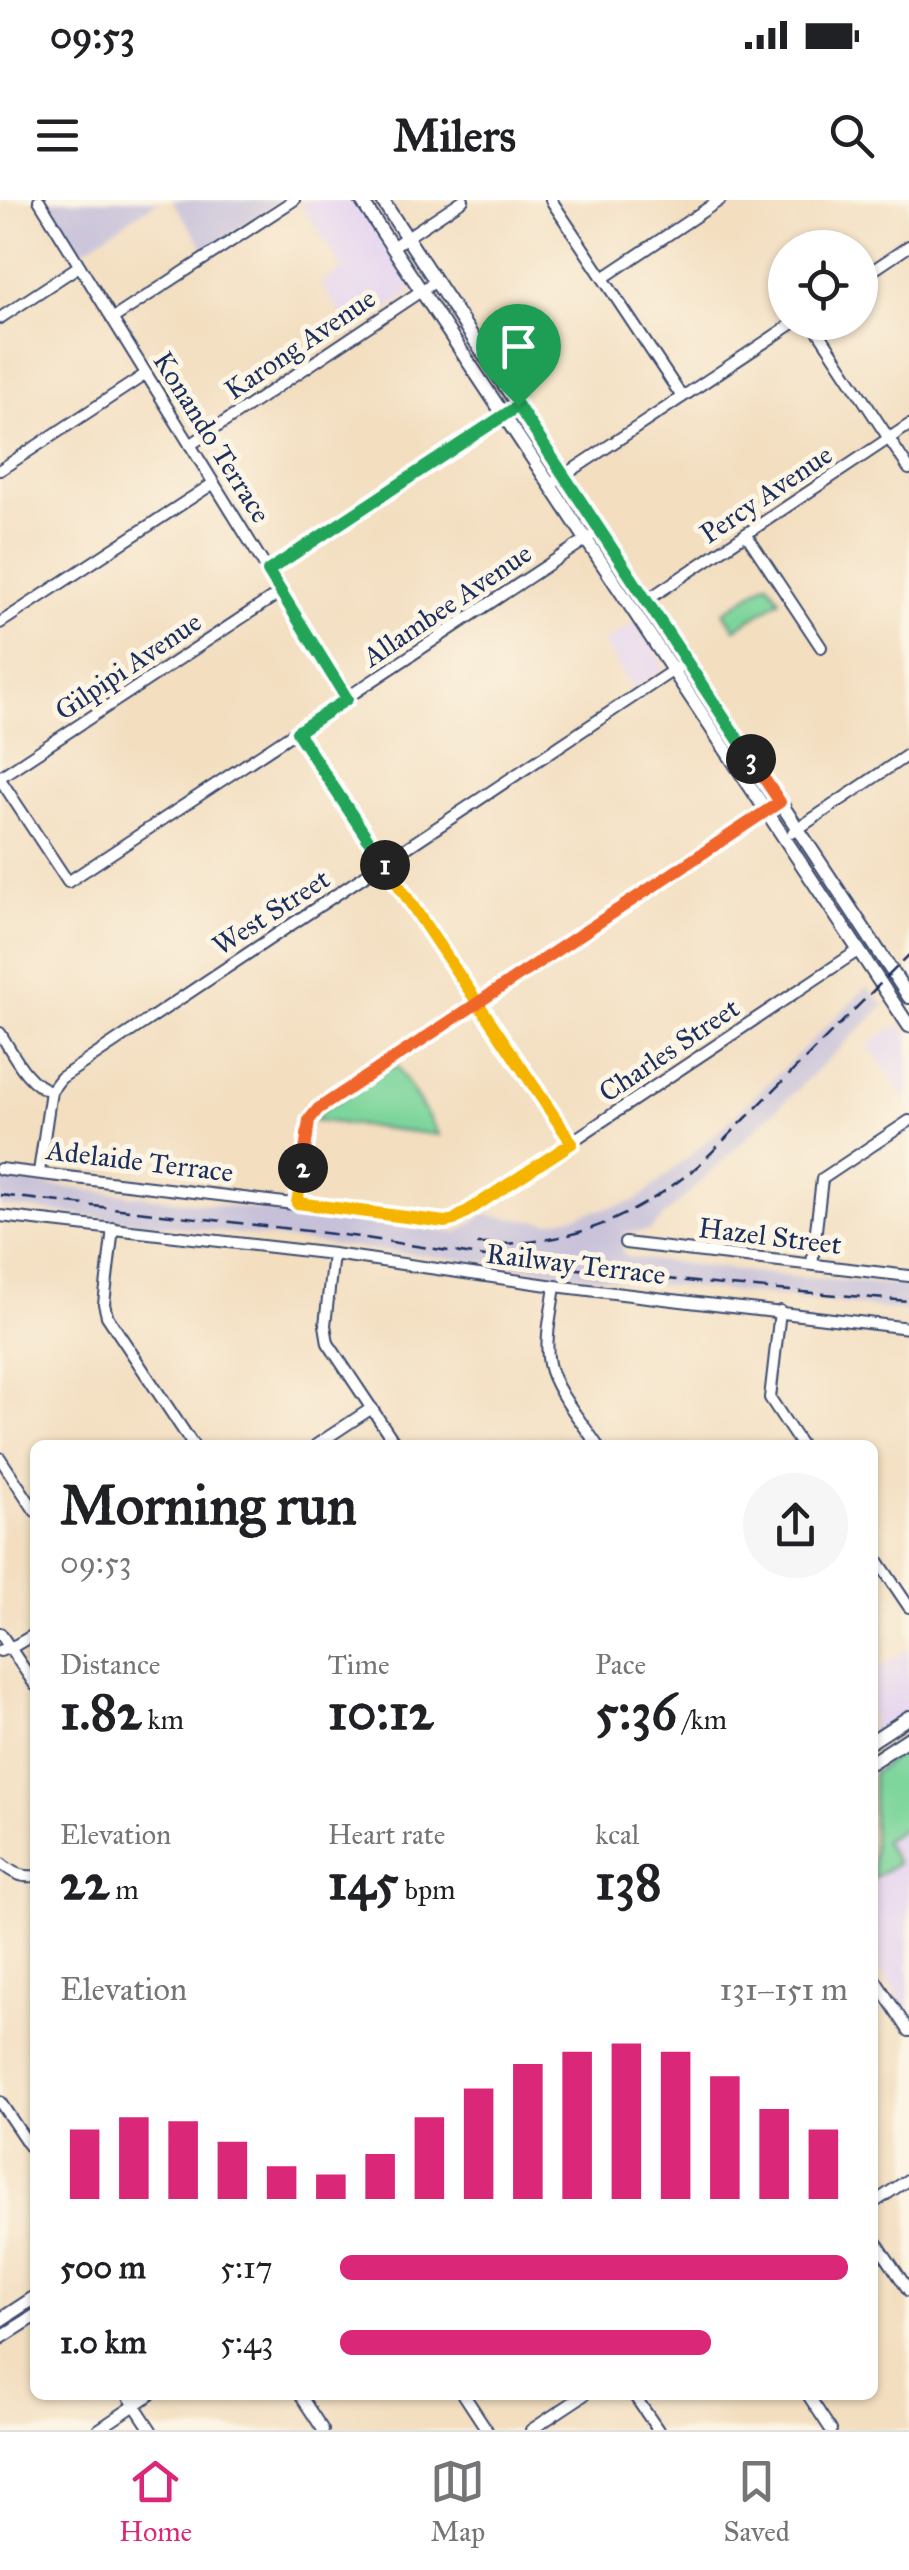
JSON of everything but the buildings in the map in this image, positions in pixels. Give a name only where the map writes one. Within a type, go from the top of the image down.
[{"type":"main road","points":[[361,200],[909,1026]]},
{"type":"main road","points":[[382,200],[909,998]]},
{"type":"main road","points":[[878,1737],[909,1717]]},
{"type":"main road","points":[[878,1758],[909,1738]]},
{"type":"main road","points":[[0,2320],[30,2300]]},
{"type":"main road","points":[[0,2338],[30,2319]]},
{"type":"street","name":"Konando Terrace","points":[[38,200],[347,699]]},
{"type":"street","points":[[112,319],[294,200]]},
{"type":"street","points":[[392,247],[463,200]]},
{"type":"street","points":[[551,200],[682,397]]},
{"type":"street","points":[[603,278],[720,200]]},
{"type":"street","points":[[878,267],[909,246]]},
{"type":"street","points":[[0,318],[79,266]]},
{"type":"street","name":"Karong Avenue","points":[[190,445],[436,281]]},
{"type":"street","points":[[550,485],[768,339]]},
{"type":"street","points":[[824,340],[909,469]]},
{"type":"street","points":[[0,470],[146,374]]},
{"type":"street","points":[[268,571],[518,406]]},
{"type":"street","name":"Percy Avenue","points":[[647,600],[909,425]]},
{"type":"street","points":[[0,623],[214,483]]},
{"type":"street","name":"Allambee Avenue","points":[[0,778],[68,882],[600,530]]},
{"type":"street","points":[[746,534],[821,647]]},
{"type":"street","name":"Gilpipi Avenue","points":[[0,778],[281,592]]},
{"type":"street","name":"West Street","points":[[51,1092],[70,1072],[687,661]]},
{"type":"street","points":[[297,732],[572,1143]]},
{"type":"street","points":[[784,838],[909,754]]},
{"type":"street","points":[[297,1203],[309,1120],[318,1109],[780,802]]},
{"type":"street","name":"Charles Street","points":[[454,1220],[859,950]]},
{"type":"street","points":[[0,1033],[30,1078],[51,1092],[39,1172]]},
{"type":"street","points":[[812,1264],[822,1179],[909,1120]]},
{"type":"street","name":"Adelaide Terrace","points":[[0,1168],[445,1222],[454,1220]]},
{"type":"street","name":"Railway Terrace","points":[[0,1216],[333,1254],[555,1286],[909,1328]]},
{"type":"street","points":[[113,1228],[104,1304],[108,1316],[191,1440]]},
{"type":"street","name":"Hazel Street","points":[[625,1242],[909,1276]]},
{"type":"street","points":[[333,1254],[325,1325],[328,1343],[393,1440]]},
{"type":"street","points":[[555,1286],[549,1368],[594,1440]]},
{"type":"street","points":[[780,1311],[770,1398],[798,1440]]},
{"type":"street","points":[[324,1440],[372,1408]]},
{"type":"street","points":[[0,1458],[30,1503]]},
{"type":"street","points":[[878,1561],[909,1607]]},
{"type":"street","points":[[0,1633],[5,1650],[30,1679]]},
{"type":"street","points":[[5,1650],[30,1637]]},
{"type":"street","points":[[0,1863],[18,1875],[30,1876]]},
{"type":"street","points":[[878,1984],[909,2031]]},
{"type":"street","points":[[0,2102],[30,2147]]},
{"type":"street","points":[[878,2200],[909,2179]]},
{"type":"street","points":[[878,2245],[909,2291]]},
{"type":"street","points":[[98,2430],[131,2400],[151,2430]]},
{"type":"street","points":[[303,2400],[323,2430]]},
{"type":"street","points":[[467,2400],[488,2430]]},
{"type":"street","points":[[531,2430],[576,2400]]},
{"type":"street","points":[[637,2400],[658,2430]]},
{"type":"street","points":[[811,2400],[831,2430]]},
{"type":"shaded area","points":[[45,200],[159,200],[80,252]]},
{"type":"shaded area","points":[[172,200],[281,200],[205,250]]},
{"type":"shaded area","points":[[307,200],[356,200],[411,284],[410,293],[353,331],[321,284],[343,268],[300,204]]},
{"type":"shaded area","points":[[635,622],[662,663],[662,670],[633,689],[603,643]]},
{"type":"shaded area","points":[[867,987],[885,1005],[649,1231],[625,1232],[622,1253],[627,1257],[792,1277],[909,1286],[909,1312],[0,1206],[0,1180],[457,1233],[484,1215],[550,1222],[636,1201],[718,1132]]},
{"type":"shaded area","points":[[900,1023],[909,1037],[909,1106],[868,1044]]},
{"type":"shaded area","points":[[909,1648],[909,1711],[878,1731],[878,1664],[880,1667]]},
{"type":"shaded area","points":[[909,1746],[909,2014],[878,1966],[878,1766]]},
{"type":"green space","points":[[768,582],[780,600],[735,629],[724,612]]},
{"type":"green space","points":[[396,1064],[439,1135],[314,1120],[319,1113]]},
{"type":"green space","points":[[909,1748],[909,1825],[884,1841],[897,1863],[878,1875],[878,1770]]},
{"type":"railway","points":[[477,1244],[510,1244],[569,1235],[596,1227],[648,1202],[699,1165],[909,955]]},
{"type":"railway","points":[[0,1195],[359,1237],[524,1263],[909,1301]]},
{"type":"route","points":[[518,406],[268,571],[347,699],[297,732],[478,1002],[572,1143],[454,1220],[445,1222],[297,1203],[309,1120],[318,1109],[478,1002],[780,802],[518,406]]}]
